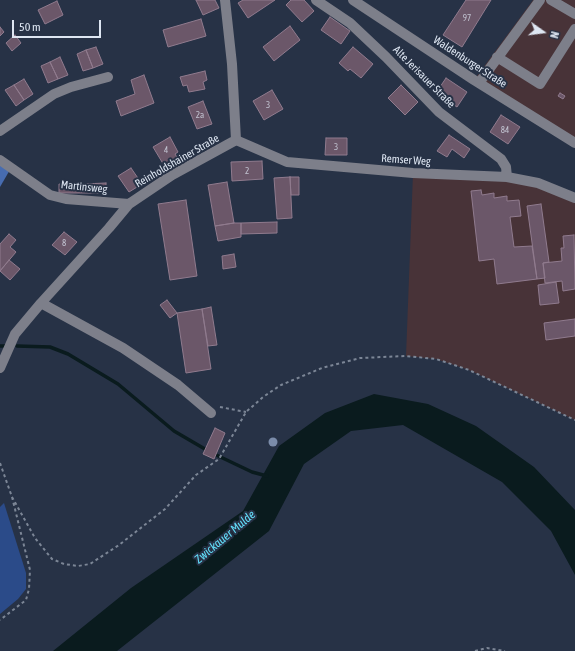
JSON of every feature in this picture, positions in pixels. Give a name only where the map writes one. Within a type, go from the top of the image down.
[{"type":"street","name":"Reinholdshainer Straße","points":[[0,368],[15,334],[41,302],[104,234],[129,204],[172,175],[236,140],[232,64],[225,0]]},
{"type":"street","name":"Alte Jerisauer Straße","points":[[316,0],[350,23],[386,57],[439,112],[501,159],[506,167],[507,177]]},
{"type":"street","name":"Waldenburger Straße","points":[[353,0],[479,83],[575,143]]},
{"type":"street","points":[[479,83],[540,0]]},
{"type":"street","points":[[551,0],[575,14]]},
{"type":"street","points":[[497,57],[540,84],[575,29]]},
{"type":"street","points":[[0,131],[54,94],[71,87],[108,78]]},
{"type":"street","name":"Remser Weg","points":[[236,140],[287,162],[413,173],[507,177],[538,183],[575,198]]},
{"type":"street","name":"Martinsweg","points":[[0,160],[50,195],[66,199],[129,204]]},
{"type":"street","points":[[41,302],[123,348],[178,385],[208,410]]},
{"type":"path","points":[[12,497],[35,538],[52,559],[64,564],[78,566],[90,564],[119,545],[164,509],[196,475],[219,459],[246,412],[263,397],[281,386],[322,368],[360,358],[406,356],[436,359],[469,370],[575,420]]},
{"type":"path","points":[[208,410],[217,407],[246,412]]},
{"type":"path","points":[[0,463],[12,497],[30,570],[29,589],[26,600],[0,620]]},
{"type":"path","points":[[475,651],[487,648],[506,651]]},
{"type":"shaded area","points":[[533,0],[575,0],[575,143],[474,80]]},
{"type":"shaded area","points":[[0,160],[11,168],[0,187]]},
{"type":"shaded area","points":[[413,173],[507,177],[575,198],[575,420],[469,370],[436,359],[406,356]]},
{"type":"shaded area","points":[[4,503],[26,573],[26,589],[18,599],[0,614],[0,507]]},
{"type":"water","name":"Zwickauer Mulde","points":[[374,394],[428,404],[476,426],[534,467],[575,510],[575,575],[551,531],[502,482],[403,425],[351,431],[304,464],[269,531],[117,651],[53,651],[131,588],[243,511],[279,446],[325,413]]},
{"type":"building","points":[[196,0],[215,0],[219,8],[203,15]]},
{"type":"building","points":[[243,0],[275,0],[248,18],[238,3]]},
{"type":"building","points":[[291,0],[304,0],[314,11],[302,22],[286,5]]},
{"type":"building","points":[[466,0],[491,0],[462,47],[443,35]]},
{"type":"building","points":[[57,1],[63,15],[45,24],[38,10]]},
{"type":"building","points":[[330,17],[350,31],[341,44],[321,30]]},
{"type":"building","points":[[201,19],[206,36],[168,47],[163,30]]},
{"type":"building","points":[[290,26],[300,40],[274,61],[263,47]]},
{"type":"building","points":[[0,27],[4,32],[0,36]]},
{"type":"building","points":[[15,35],[21,43],[12,51],[6,43]]},
{"type":"building","points":[[96,47],[103,64],[93,68],[86,50]]},
{"type":"building","points":[[353,47],[373,64],[361,78],[350,69],[348,71],[339,63]]},
{"type":"building","points":[[86,50],[93,68],[83,71],[77,54]]},
{"type":"building","points":[[60,57],[68,75],[58,79],[50,62]]},
{"type":"building","points":[[50,62],[58,79],[48,83],[41,66]]},
{"type":"building","points":[[205,71],[207,80],[203,82],[205,89],[189,92],[187,85],[183,86],[180,77]]},
{"type":"building","points":[[144,75],[154,103],[121,116],[116,101],[135,94],[131,80]]},
{"type":"building","points":[[446,78],[467,92],[457,107],[436,93]]},
{"type":"building","points":[[24,79],[33,94],[24,100],[14,85]]},
{"type":"building","points":[[14,85],[24,100],[16,106],[5,90]]},
{"type":"building","points":[[401,85],[418,102],[405,115],[388,98]]},
{"type":"building","points":[[272,90],[283,109],[264,120],[253,101]]},
{"type":"building","points":[[560,93],[565,96],[563,99],[558,96]]},
{"type":"building","points":[[203,101],[212,124],[197,129],[188,107]]},
{"type":"building","points":[[501,115],[520,127],[508,144],[490,132]]},
{"type":"building","points":[[449,135],[470,149],[464,158],[452,149],[447,157],[437,151]]},
{"type":"building","points":[[170,137],[178,152],[175,154],[178,159],[165,167],[153,147]]},
{"type":"building","points":[[326,138],[347,138],[347,155],[325,155]]},
{"type":"building","points":[[262,161],[263,179],[232,181],[231,162]]},
{"type":"building","points":[[131,168],[142,184],[129,192],[118,176]]},
{"type":"building","points":[[290,177],[292,218],[277,219],[274,178]]},
{"type":"building","points":[[290,177],[299,177],[299,195],[291,195]]},
{"type":"building","points":[[227,182],[234,223],[215,226],[208,185]]},
{"type":"building","points":[[106,183],[106,193],[59,193],[59,184],[83,186],[83,184]]},
{"type":"building","points":[[481,190],[482,195],[494,193],[494,198],[507,196],[507,201],[519,200],[521,216],[510,217],[514,247],[532,246],[537,279],[497,284],[494,259],[479,261],[471,191]]},
{"type":"building","points":[[186,200],[197,276],[170,280],[158,204]]},
{"type":"building","points":[[541,204],[549,262],[543,263],[545,278],[537,279],[527,206]]},
{"type":"building","points":[[277,222],[277,233],[241,234],[241,223]]},
{"type":"building","points":[[241,223],[241,237],[218,241],[215,226]]},
{"type":"building","points":[[64,232],[77,242],[65,255],[52,245]]},
{"type":"building","points":[[9,234],[16,240],[10,247],[16,252],[0,271],[0,244]]},
{"type":"building","points":[[574,235],[575,289],[563,291],[562,281],[545,283],[543,263],[562,261],[561,248],[564,248],[563,236]]},
{"type":"building","points":[[234,254],[236,267],[223,269],[222,256]]},
{"type":"building","points":[[9,260],[20,269],[10,280],[0,271]]},
{"type":"building","points":[[556,282],[559,303],[540,305],[538,285]]},
{"type":"building","points":[[167,300],[177,313],[170,318],[160,305]]},
{"type":"building","points":[[211,307],[217,345],[208,346],[202,309]]},
{"type":"building","points":[[202,309],[211,369],[186,373],[177,313]]},
{"type":"building","points":[[575,319],[575,336],[546,340],[544,323]]},
{"type":"building","points":[[215,428],[225,433],[214,459],[203,454]]},
{"type":"waterway","points":[[0,346],[5,346]]},
{"type":"waterway","points":[[17,346],[50,347],[68,354],[118,384],[174,431],[210,452],[252,472],[267,476]]}]
